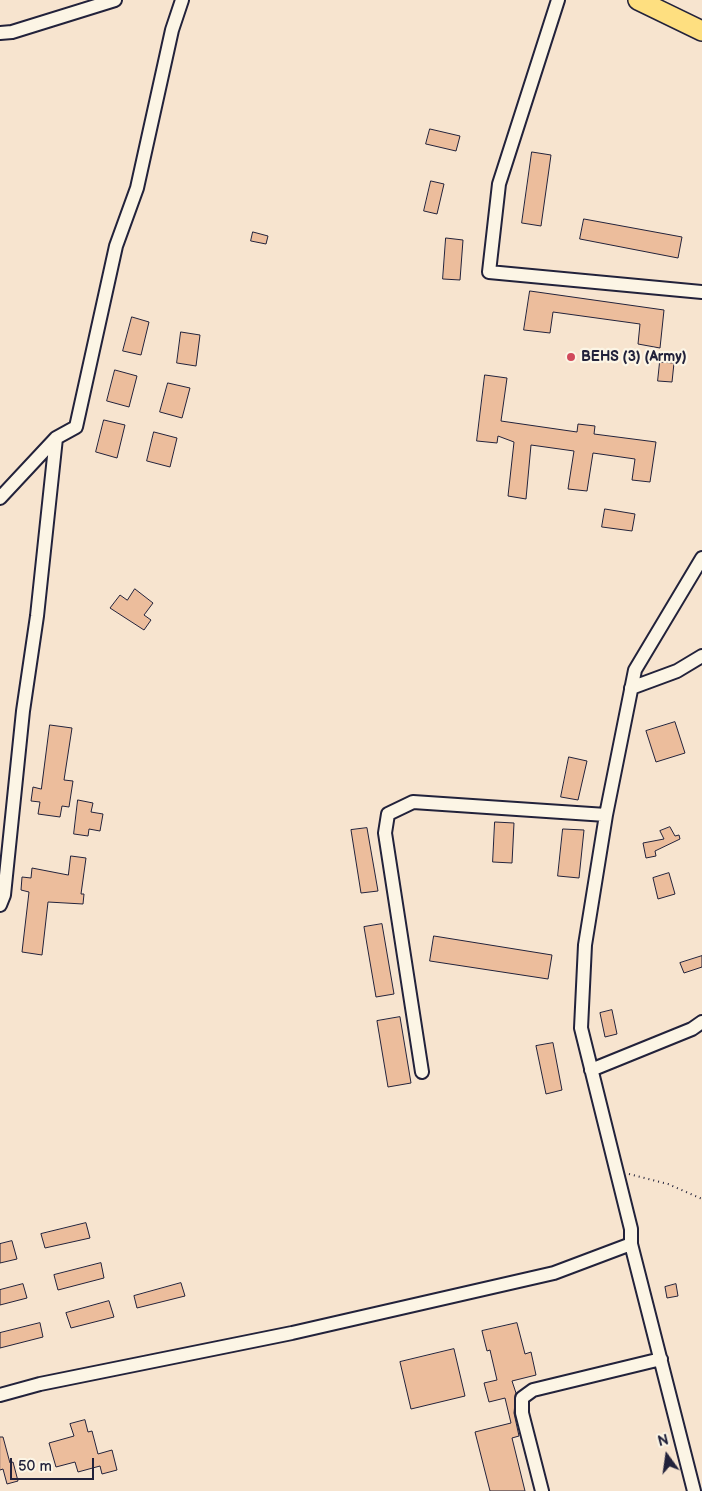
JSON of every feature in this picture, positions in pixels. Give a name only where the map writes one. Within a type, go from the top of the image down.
[{"type":"highway","points":[[638,0],[702,31]]},
{"type":"street","points":[[0,32],[12,32],[115,0]]},
{"type":"street","points":[[0,498],[56,438],[76,428],[116,246],[137,188],[172,30],[182,0]]},
{"type":"street","points":[[558,0],[499,184],[490,272],[702,292]]},
{"type":"street","points":[[0,904],[4,896],[23,711],[37,616],[56,438]]},
{"type":"street","points":[[694,1491],[631,1244],[631,1229],[581,1028],[586,944],[606,815],[635,670],[702,558]]},
{"type":"street","points":[[631,688],[677,671],[702,656]]},
{"type":"street","points":[[422,1072],[385,833],[388,814],[412,802],[606,815]]},
{"type":"street","points":[[0,817],[12,826]]},
{"type":"street","points":[[591,1070],[692,1029],[702,1022]]},
{"type":"street","points":[[0,1395],[40,1384],[292,1333],[554,1273],[631,1244]]},
{"type":"street","points":[[542,1491],[522,1413],[522,1398],[533,1390],[661,1359]]},
{"type":"path","points":[[617,1171],[668,1184],[702,1199]]},
{"type":"building","points":[[430,129],[460,136],[456,151],[426,144]]},
{"type":"building","points":[[532,152],[551,155],[541,226],[522,223]]},
{"type":"building","points":[[431,181],[444,184],[437,214],[424,211]]},
{"type":"building","points":[[584,219],[682,237],[678,258],[580,239]]},
{"type":"building","points":[[253,232],[268,236],[266,244],[251,241]]},
{"type":"building","points":[[446,238],[463,240],[460,280],[443,279]]},
{"type":"building","points":[[530,291],[664,310],[660,348],[638,344],[640,324],[553,312],[550,333],[524,330]]},
{"type":"building","points":[[132,317],[149,322],[141,355],[123,351]]},
{"type":"building","points":[[181,332],[200,335],[196,366],[177,363]]},
{"type":"building","points":[[660,362],[674,363],[672,382],[658,381]]},
{"type":"building","points":[[115,370],[137,376],[129,407],[107,401]]},
{"type":"building","points":[[485,375],[507,378],[501,421],[577,432],[578,424],[595,426],[594,434],[656,442],[650,482],[632,480],[635,459],[593,453],[587,491],[568,489],[574,451],[531,445],[526,499],[508,496],[514,442],[498,436],[497,443],[477,441]]},
{"type":"building","points":[[168,383],[190,388],[182,418],[160,412]]},
{"type":"building","points":[[104,420],[125,425],[117,458],[96,452]]},
{"type":"building","points":[[154,432],[177,438],[170,467],[147,461]]},
{"type":"building","points":[[605,509],[635,514],[632,531],[602,527]]},
{"type":"building","points":[[135,589],[153,603],[144,615],[151,620],[144,630],[110,608],[120,595],[127,600]]},
{"type":"building","points":[[675,722],[685,753],[656,762],[646,731]]},
{"type":"building","points":[[50,725],[72,728],[64,780],[73,781],[69,807],[62,806],[60,817],[38,814],[40,802],[31,801],[33,787],[41,789]]},
{"type":"building","points":[[569,757],[587,761],[578,800],[561,797]]},
{"type":"building","points":[[78,800],[93,803],[91,812],[103,814],[100,831],[89,829],[88,836],[74,834]]},
{"type":"building","points":[[495,822],[514,823],[512,863],[493,862]]},
{"type":"building","points":[[670,827],[675,836],[679,835],[680,839],[655,851],[656,856],[646,858],[643,843],[664,839],[660,831]]},
{"type":"building","points":[[367,828],[378,891],[361,893],[351,830]]},
{"type":"building","points":[[563,829],[584,830],[579,878],[558,876]]},
{"type":"building","points":[[71,856],[86,858],[81,894],[84,894],[83,904],[48,902],[42,955],[22,952],[29,892],[21,890],[22,877],[31,878],[32,868],[68,875]]},
{"type":"building","points":[[669,873],[675,894],[658,899],[653,878]]},
{"type":"building","points":[[382,924],[394,994],[376,997],[364,927]]},
{"type":"building","points":[[434,936],[552,955],[548,979],[430,961]]},
{"type":"building","points":[[702,956],[702,967],[684,973],[680,963]]},
{"type":"building","points":[[612,1010],[617,1034],[605,1037],[600,1013]]},
{"type":"building","points":[[400,1017],[411,1083],[388,1087],[377,1021]]},
{"type":"building","points":[[553,1043],[562,1090],[546,1094],[536,1046]]},
{"type":"building","points":[[86,1223],[90,1238],[45,1248],[41,1234]]},
{"type":"building","points":[[12,1241],[17,1259],[0,1263],[0,1244]]},
{"type":"building","points":[[101,1263],[104,1278],[58,1290],[54,1275]]},
{"type":"building","points":[[181,1283],[185,1296],[137,1308],[134,1296]]},
{"type":"building","points":[[23,1284],[27,1298],[0,1305],[0,1290]]},
{"type":"building","points":[[676,1284],[678,1296],[667,1298],[665,1287]]},
{"type":"building","points":[[109,1301],[114,1317],[71,1328],[66,1313]]},
{"type":"building","points":[[40,1323],[43,1337],[0,1348],[0,1333]]},
{"type":"building","points":[[517,1323],[525,1354],[531,1352],[536,1375],[512,1381],[516,1393],[514,1413],[519,1436],[512,1438],[525,1491],[490,1491],[475,1432],[511,1423],[505,1398],[489,1402],[484,1383],[497,1380],[490,1350],[487,1351],[482,1331]]},
{"type":"building","points":[[454,1349],[465,1396],[411,1409],[400,1362]]},
{"type":"building","points":[[85,1420],[88,1432],[92,1431],[98,1454],[112,1450],[117,1470],[102,1474],[100,1466],[78,1472],[75,1462],[56,1467],[49,1443],[74,1436],[70,1424]]},
{"type":"building","points":[[0,1437],[3,1437],[10,1463],[13,1462],[18,1481],[7,1484],[3,1469],[0,1470]]},
{"type":"place","name":"BEHS (3) (Army)","points":[[571,357]]}]
